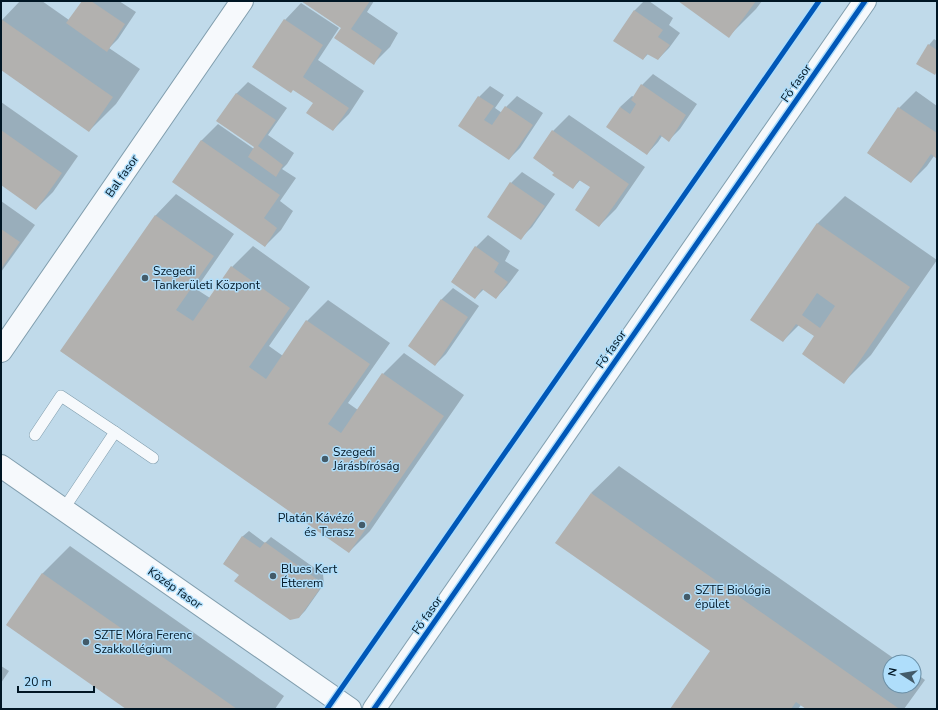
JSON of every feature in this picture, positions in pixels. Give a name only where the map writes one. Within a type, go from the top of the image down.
[{"type":"street","name":"Bal fasor","points":[[1,350],[242,1]]},
{"type":"street","name":"Fő fasor","points":[[374,709],[865,1]]},
{"type":"street","name":"Közép fasor","points":[[1,466],[62,510],[350,709]]},
{"type":"lane","points":[[34,435],[61,396],[153,458]]},
{"type":"lane","points":[[62,510],[115,432]]},
{"type":"building","points":[[82,1],[91,1],[125,24],[107,52],[66,23]]},
{"type":"building","points":[[301,1],[370,1],[351,29],[382,50],[374,65],[334,38],[341,28]]},
{"type":"building","points":[[678,1],[756,1],[729,38]]},
{"type":"building","points":[[634,10],[663,30],[658,37],[670,45],[658,60],[647,54],[643,60],[613,41]]},
{"type":"building","points":[[1,19],[113,97],[89,132],[1,70]]},
{"type":"building","points":[[284,19],[323,45],[303,77],[349,108],[333,131],[306,113],[313,103],[293,90],[291,93],[252,67]]},
{"type":"building","points":[[928,44],[937,50],[937,71],[935,75],[916,64]]},
{"type":"building","points":[[641,84],[686,115],[669,142],[660,135],[647,155],[606,127],[620,107],[630,114],[636,104],[631,100]]},
{"type":"building","points":[[236,93],[276,120],[258,146],[283,165],[276,177],[248,157],[254,147],[216,121]]},
{"type":"building","points":[[478,96],[494,106],[484,120],[492,125],[505,106],[533,125],[509,160],[458,126]]},
{"type":"building","points":[[898,107],[937,133],[937,159],[931,154],[911,183],[867,153]]},
{"type":"building","points":[[1,130],[62,173],[36,210],[1,185]]},
{"type":"building","points":[[552,130],[629,184],[599,227],[575,210],[590,187],[579,180],[573,189],[552,175],[554,173],[533,158]]},
{"type":"building","points":[[201,140],[280,195],[264,218],[277,228],[265,247],[172,182]]},
{"type":"building","points":[[510,182],[545,206],[521,240],[487,217]]},
{"type":"building","points":[[155,215],[214,256],[176,310],[193,321],[231,266],[290,308],[249,367],[266,379],[306,320],[370,364],[328,424],[341,433],[382,373],[444,416],[349,553],[60,351]]},
{"type":"building","points":[[817,223],[910,287],[844,384],[802,354],[814,336],[796,324],[783,342],[750,320]],"holes":[[[817,293],[835,306],[820,328],[802,315]]]},
{"type":"building","points":[[1,229],[20,242],[1,269]]},
{"type":"building","points":[[475,246],[499,263],[494,272],[508,282],[496,299],[482,289],[475,299],[451,282]]},
{"type":"building","points":[[441,299],[468,317],[435,366],[408,346]]},
{"type":"building","name":"SZTE Biológia épület","points":[[591,493],[898,708],[806,709],[796,702],[791,709],[670,709],[710,651],[555,543]]},
{"type":"building","points":[[242,536],[260,548],[265,542],[318,580],[319,590],[299,618],[290,620],[234,581],[239,575],[223,564]]},
{"type":"building","name":"SZTE Móra Ferenc Szakkollégium","points":[[42,573],[237,709],[126,709],[6,625]]},
{"type":"cycle path","points":[[327,709],[819,1]]},
{"type":"cycle path","points":[[374,709],[865,1]]},
{"type":"place","name":"Szegedi Tankerületi Központ","points":[[145,278]]},
{"type":"place","name":"Szegedi Járásbíróság","points":[[325,459]]},
{"type":"place","name":"Platán Kávézó és Terasz","points":[[362,525]]},
{"type":"place","name":"Blues Kert Étterem","points":[[273,576]]},
{"type":"place","name":"SZTE Biológia épület","points":[[687,597]]},
{"type":"place","name":"SZTE Móra Ferenc Szakkollégium","points":[[86,642]]}]
